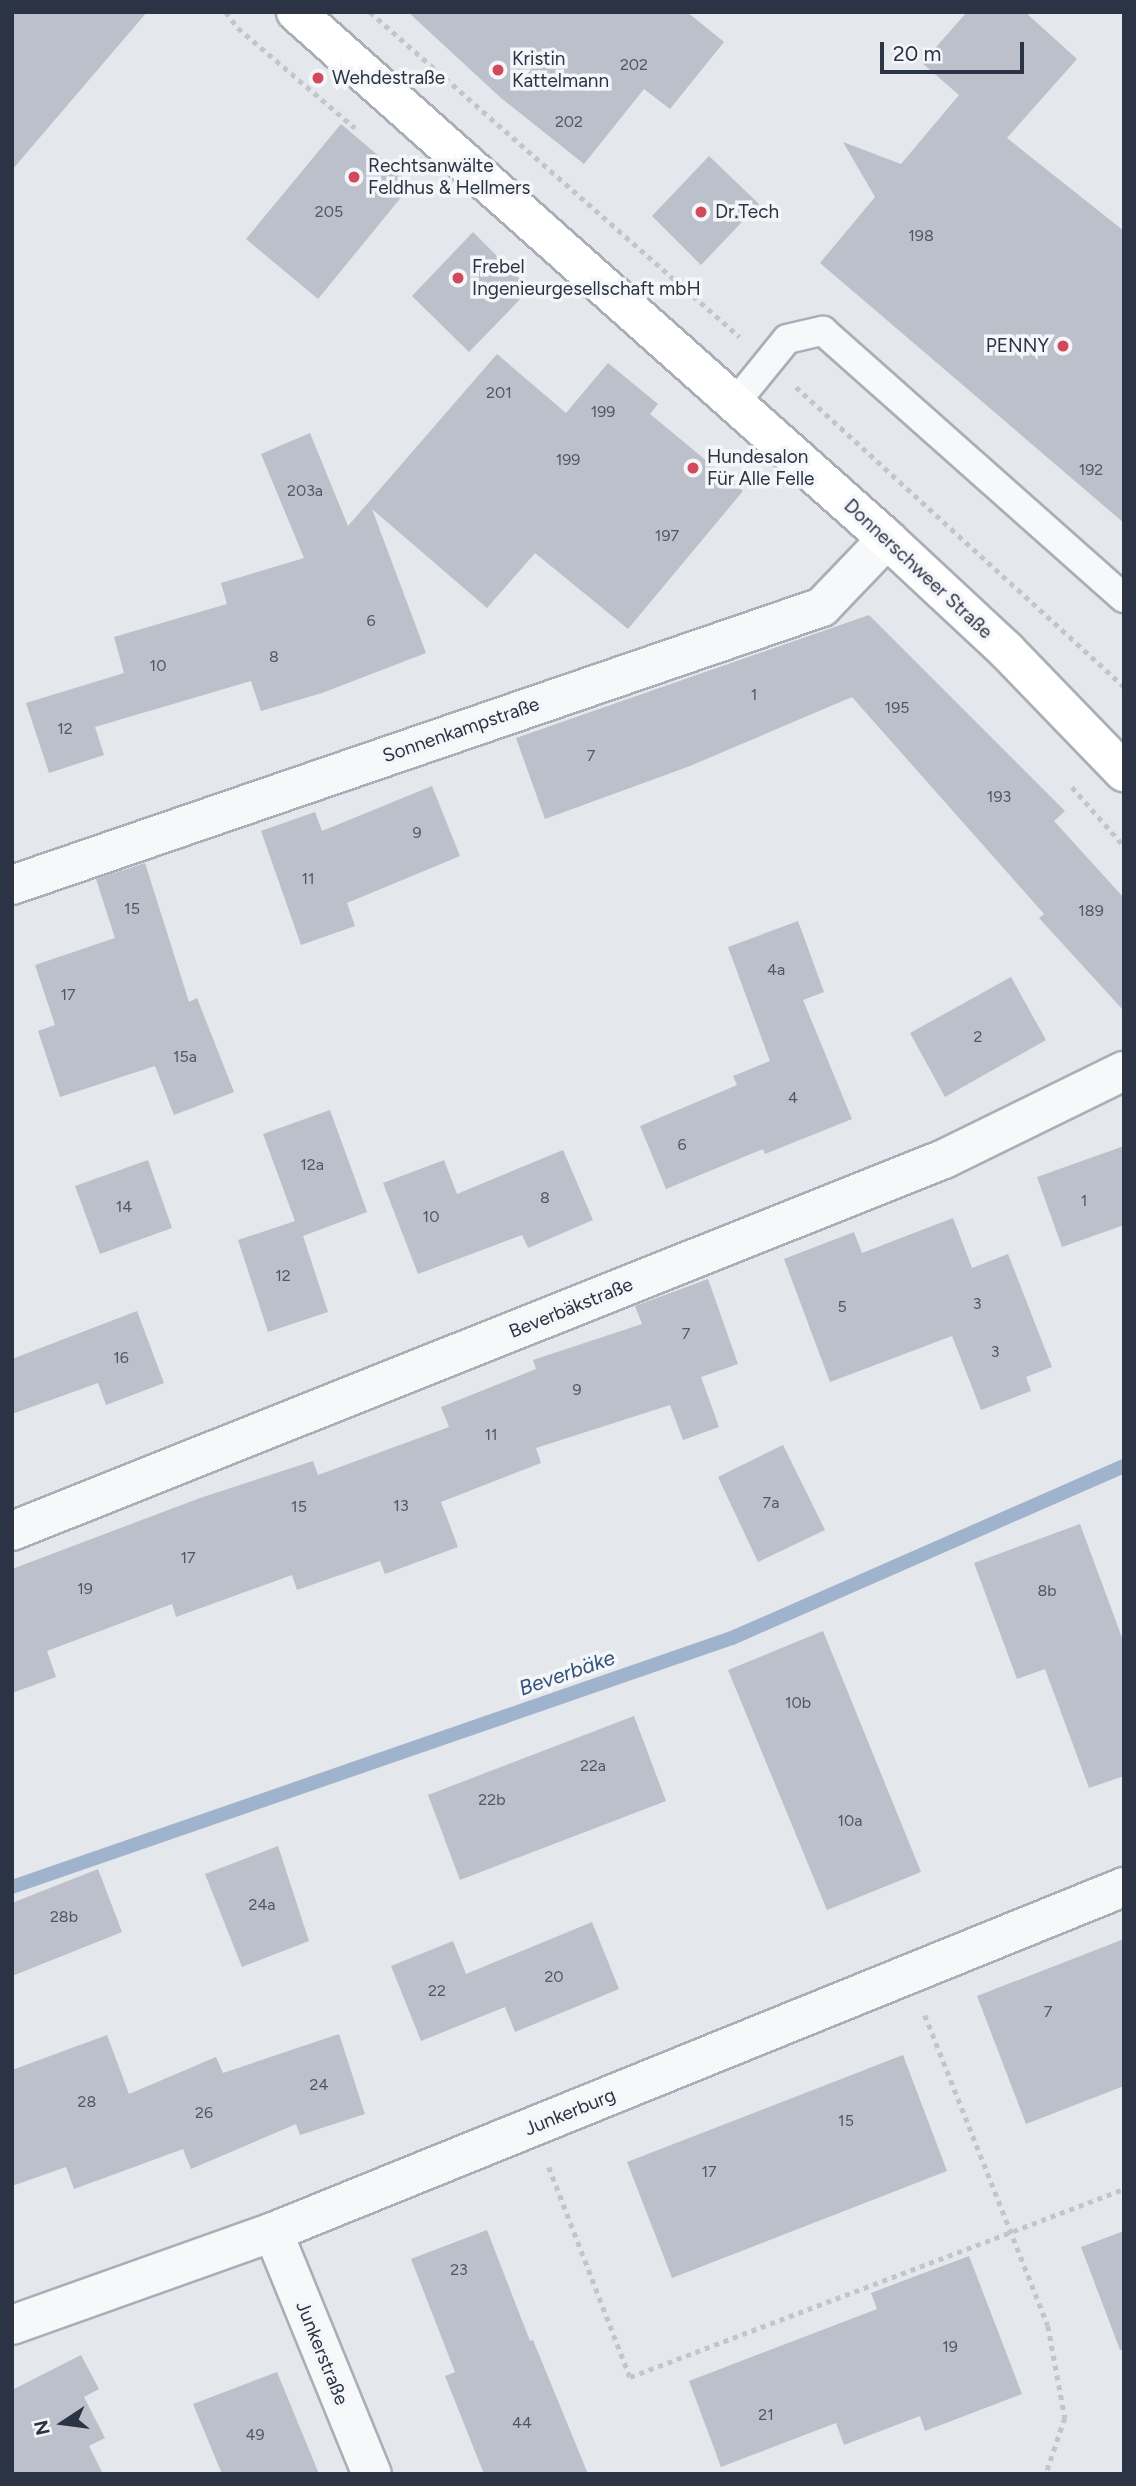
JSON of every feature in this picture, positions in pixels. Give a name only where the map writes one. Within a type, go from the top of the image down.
[{"type":"main road","name":"Donnerschweer Straße","points":[[296,12],[887,539],[1120,758]]},
{"type":"street","name":"Sonnenkampstraße","points":[[12,885],[822,607],[887,539]]},
{"type":"street","name":"Beverbäkstraße","points":[[12,1531],[944,1159],[1124,1070]]},
{"type":"street","name":"Junkerburg","points":[[12,2325],[272,2232],[1124,1888]]},
{"type":"street","name":"Junkerstraße","points":[[272,2232],[372,2474]]},
{"type":"lane","points":[[735,403],[786,339],[822,331],[1124,598]]},
{"type":"path","points":[[909,1975],[1048,2326],[1065,2418],[1045,2474]]},
{"type":"path","points":[[533,2127],[630,2377],[1124,2189]]},
{"type":"building","points":[[12,12],[147,12],[12,170]]},
{"type":"building","points":[[408,12],[687,12],[724,42],[670,109],[644,89],[584,164],[501,98]]},
{"type":"building","points":[[967,12],[1025,12],[1077,59],[1007,138],[1124,231],[1124,523],[820,263],[875,197],[843,142],[901,164],[959,95],[922,63]]},
{"type":"building","points":[[341,124],[412,184],[318,299],[246,239]]},
{"type":"building","points":[[709,156],[759,204],[701,265],[652,216]]},
{"type":"building","points":[[473,232],[530,289],[469,352],[412,296]]},
{"type":"building","points":[[497,354],[566,413],[608,363],[658,404],[650,414],[743,491],[628,629],[535,553],[487,608],[372,509],[426,653],[322,693],[261,711],[251,681],[95,727],[104,755],[49,773],[26,703],[124,673],[114,637],[227,604],[221,583],[304,558],[261,454],[310,433],[348,526]]},
{"type":"building","points":[[869,615],[1065,811],[1054,821],[1124,898],[1124,1011],[1039,918],[1044,914],[852,697],[690,766],[545,819],[516,738]]},
{"type":"building","points":[[432,786],[460,856],[347,903],[355,926],[301,945],[261,831],[315,812],[322,831]]},
{"type":"building","points":[[145,863],[189,1002],[197,998],[234,1092],[174,1115],[155,1066],[60,1097],[38,1031],[55,1025],[35,965],[115,938],[96,879]]},
{"type":"building","points":[[798,921],[824,992],[803,1000],[852,1119],[765,1154],[763,1149],[666,1189],[640,1126],[737,1085],[733,1076],[770,1061],[728,947]]},
{"type":"building","points":[[1011,977],[1046,1040],[945,1097],[910,1033]]},
{"type":"building","points":[[330,1110],[367,1212],[303,1236],[328,1312],[268,1332],[238,1240],[295,1221],[263,1134]]},
{"type":"building","points":[[1124,1146],[1124,1225],[1062,1247],[1037,1177]]},
{"type":"building","points":[[563,1150],[593,1220],[528,1248],[522,1235],[418,1274],[383,1183],[444,1160],[457,1194]]},
{"type":"building","points":[[148,1160],[172,1228],[100,1254],[75,1186]]},
{"type":"building","points":[[953,1218],[972,1268],[1008,1254],[1052,1367],[1026,1377],[1031,1391],[981,1410],[952,1336],[830,1382],[784,1259],[854,1232],[862,1253]]},
{"type":"building","points":[[708,1279],[738,1364],[701,1377],[719,1427],[683,1440],[670,1405],[536,1448],[541,1463],[441,1502],[458,1547],[385,1574],[380,1561],[297,1590],[292,1575],[176,1617],[172,1604],[47,1651],[56,1677],[12,1693],[12,1569],[200,1498],[313,1461],[318,1475],[449,1427],[441,1407],[536,1369],[533,1360],[642,1324],[635,1306]]},
{"type":"building","points":[[137,1311],[164,1383],[106,1405],[98,1383],[12,1414],[12,1359]]},
{"type":"building","points":[[783,1445],[825,1530],[758,1562],[718,1477]]},
{"type":"building","points":[[1080,1524],[1124,1643],[1124,1776],[1089,1788],[1045,1669],[1017,1679],[974,1563]]},
{"type":"building","points":[[823,1631],[921,1872],[827,1910],[728,1670]]},
{"type":"building","points":[[634,1716],[666,1801],[460,1880],[428,1795]]},
{"type":"building","points":[[278,1846],[309,1941],[242,1967],[205,1874]]},
{"type":"building","points":[[98,1869],[122,1932],[12,1976],[12,1903]]},
{"type":"building","points":[[592,1922],[619,1989],[515,2032],[505,2007],[421,2041],[391,1966],[453,1941],[466,1974]]},
{"type":"building","points":[[1124,1939],[1124,2086],[1026,2124],[977,1996]]},
{"type":"building","points":[[339,2034],[365,2114],[300,2135],[296,2124],[191,2169],[183,2149],[74,2189],[66,2167],[12,2186],[12,2070],[107,2035],[129,2094],[216,2057],[223,2073]]},
{"type":"building","points":[[903,2055],[947,2171],[672,2278],[627,2162]]},
{"type":"building","points":[[487,2230],[530,2341],[533,2340],[588,2474],[484,2474],[445,2376],[455,2372],[411,2259]]},
{"type":"building","points":[[1124,2231],[1124,2349],[1120,2350],[1081,2247]]},
{"type":"building","points":[[969,2256],[1022,2394],[925,2431],[920,2416],[844,2445],[836,2423],[721,2467],[689,2381],[877,2309],[871,2293]]},
{"type":"building","points":[[81,2355],[99,2389],[84,2397],[105,2438],[89,2446],[103,2474],[12,2474],[12,2390]]},
{"type":"building","points":[[277,2372],[319,2474],[222,2474],[193,2404]]},
{"type":"waterway","name":"Beverbäke","points":[[12,1887],[732,1638],[1124,1466]]},
{"type":"place","name":"Kristin Kattelmann","points":[[498,70]]},
{"type":"place","name":"Wehdestraße","points":[[318,78]]},
{"type":"place","name":"Rechtsanwälte Feldhus & Hellmers","points":[[354,177]]},
{"type":"place","name":"Dr.Tech","points":[[701,212]]},
{"type":"place","name":"Frebel Ingenieurgesellschaft mbH","points":[[458,278]]},
{"type":"place","name":"PENNY","points":[[1063,346]]},
{"type":"place","name":"Hundesalon Für Alle Felle","points":[[693,468]]}]
